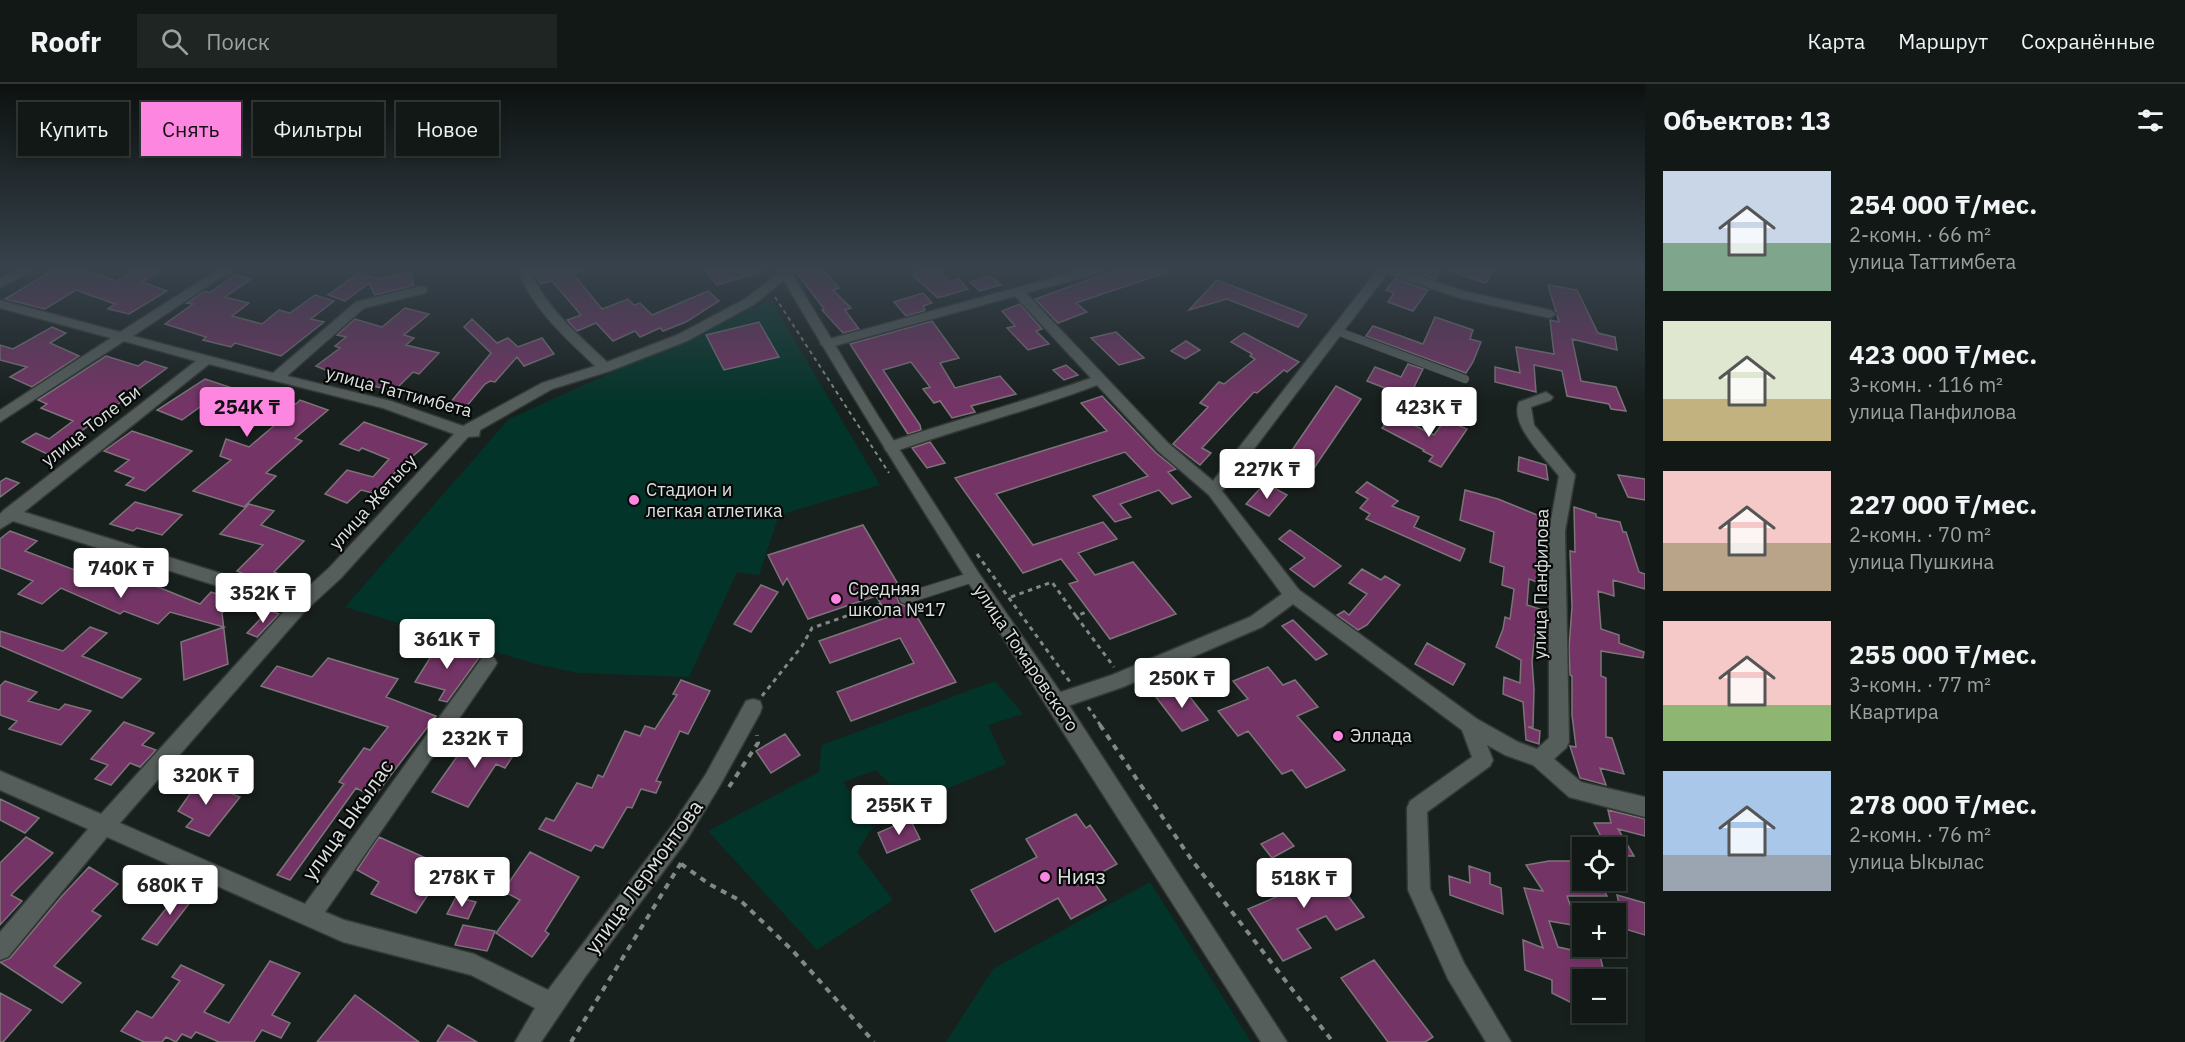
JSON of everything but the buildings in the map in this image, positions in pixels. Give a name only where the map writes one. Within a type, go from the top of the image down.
[{"type":"street","name":"улица Таттимбета","points":[[36,314],[276,378],[386,404],[471,432]]},
{"type":"street","points":[[0,417],[154,314]]},
{"type":"street","name":"улица Таттимбета","points":[[276,378],[350,314]]},
{"type":"street","points":[[553,314],[605,368]]},
{"type":"street","name":"улица Жетысу","points":[[0,949],[103,827],[300,605],[335,573],[471,432],[547,386],[605,368],[682,338],[727,314]]},
{"type":"street","name":"улица Томаровского","points":[[811,314],[827,344],[972,577],[1056,702],[1275,1042]]},
{"type":"street","points":[[827,344],[933,314]]},
{"type":"street","points":[[1038,314],[1162,447],[1214,491],[1293,595],[1470,725],[1512,749],[1540,759],[1576,790],[1645,807]]},
{"type":"street","points":[[1214,491],[1350,314]]},
{"type":"street","name":"улица Толе Би","points":[[5,519],[207,359]]},
{"type":"street","points":[[891,447],[979,418],[1035,403],[1099,380]]},
{"type":"street","name":"улица Панфилова","points":[[1540,759],[1559,742],[1557,531],[1567,475],[1527,426],[1524,405],[1546,397]]},
{"type":"street","points":[[5,519],[300,605]]},
{"type":"street","points":[[906,598],[972,577]]},
{"type":"street","points":[[1056,702],[1122,678],[1256,622],[1293,595]]},
{"type":"street","name":"улица Ыкылас","points":[[309,917],[488,663]]},
{"type":"street","name":"улица Лермонтова","points":[[526,1042],[550,1004],[677,856],[753,707]]},
{"type":"street","points":[[1470,725],[1483,760]]},
{"type":"street","points":[[1499,1042],[1456,971],[1419,890],[1417,808],[1483,760],[1512,749]]},
{"type":"street","points":[[0,780],[343,931],[474,965],[550,1004]]},
{"type":"lane","points":[[1337,331],[1465,379]]},
{"type":"path","points":[[974,550],[1011,597],[1191,859],[1333,1042]]},
{"type":"path","points":[[1011,597],[1052,582],[1122,678]]},
{"type":"path","points":[[725,793],[758,743],[753,707],[802,646],[812,628],[881,604]]},
{"type":"path","points":[[1076,616],[1089,611]]},
{"type":"path","points":[[571,1042],[677,856],[709,884],[741,901],[793,951],[874,1042]]},
{"type":"green space","name":"Стадион и легкая атлетика","points":[[741,314],[779,314],[880,485],[779,515],[759,575],[737,572],[689,677],[578,673],[536,664],[345,607],[509,419]]},
{"type":"green space","points":[[995,681],[1023,714],[988,725],[1006,764],[910,804],[876,770],[843,782],[873,827],[857,852],[893,900],[817,950],[708,831],[819,772],[822,745]]},
{"type":"green space","points":[[1150,882],[1251,1042],[946,1042],[993,969]]},
{"type":"place","name":"Стадион и легкая атлетика","points":[[634,500]]},
{"type":"place","name":"Средняя школа №17","points":[[836,599]]},
{"type":"place","name":"Эллада","points":[[1338,736]]},
{"type":"place","name":"Нияз","points":[[1045,877]]}]
